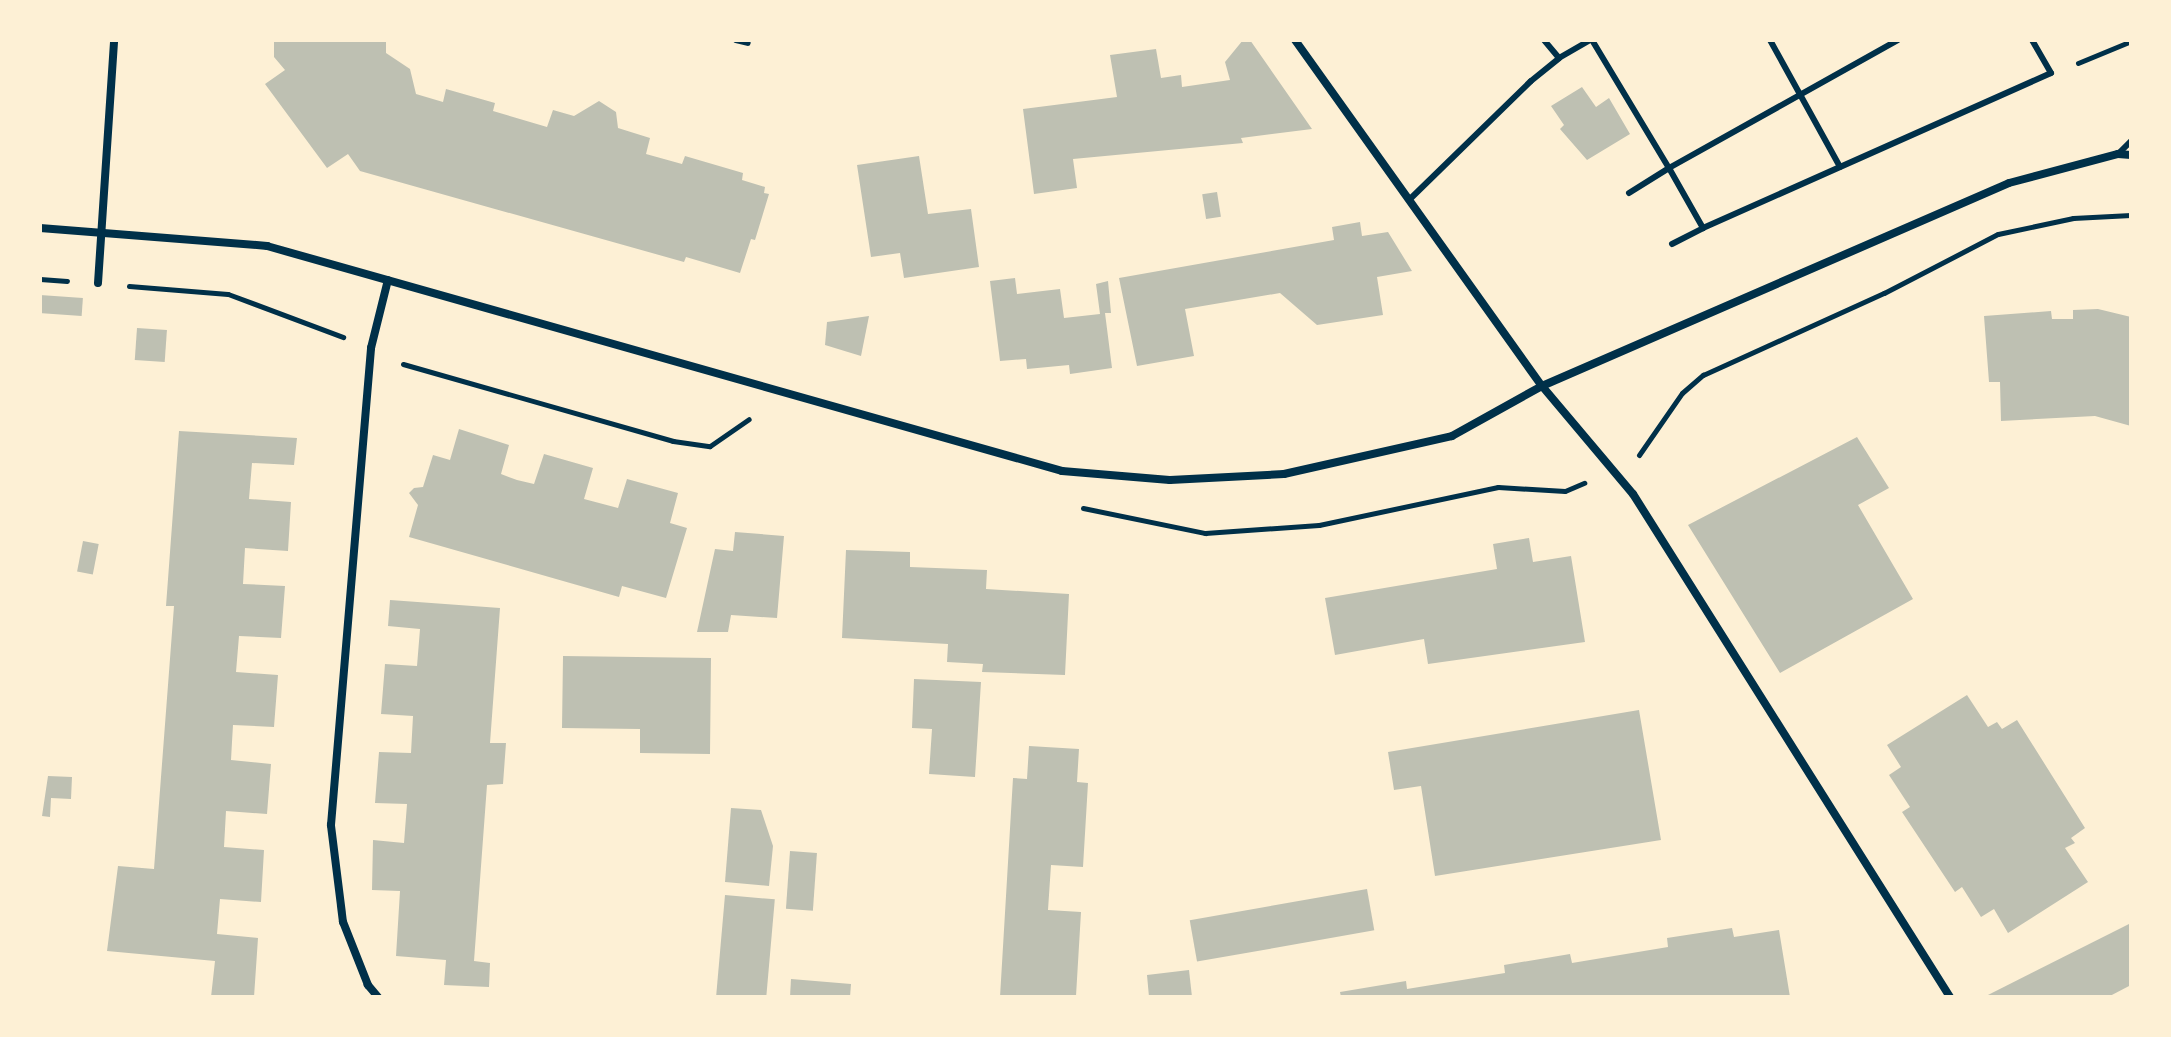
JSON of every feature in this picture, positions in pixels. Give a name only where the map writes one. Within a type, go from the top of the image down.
[{"type":"street","points":[[98,283],[99,231],[114,40]]},
{"type":"street","points":[[1295,40],[1542,386],[1633,494],[1950,997]]},
{"type":"street","points":[[40,228],[267,246],[1062,471],[1170,480],[1284,474],[1452,436],[1542,386],[2009,183],[2118,154],[2131,155]]},
{"type":"street","points":[[378,997],[368,985],[343,922],[331,825],[371,348],[388,280]]},
{"type":"lane","points":[[736,40],[748,43]]},
{"type":"lane","points":[[1544,40],[1559,58]]},
{"type":"lane","points":[[1409,200],[1531,81],[1559,58],[1591,40],[1703,228]]},
{"type":"lane","points":[[1770,40],[1840,167]]},
{"type":"lane","points":[[1629,193],[1898,40]]},
{"type":"lane","points":[[1672,244],[2051,73],[2032,40]]},
{"type":"lane","points":[[2118,154],[2131,141]]},
{"type":"path","points":[[2051,73],[2131,41]]},
{"type":"path","points":[[1613,471],[1644,452],[1682,393],[1703,375],[1884,293],[1998,234],[2073,218],[2131,215]]},
{"type":"building","points":[[274,40],[386,40],[386,53],[410,69],[416,94],[443,102],[446,89],[495,103],[493,111],[547,127],[553,110],[574,116],[599,101],[616,112],[618,128],[650,138],[646,154],[682,164],[685,156],[743,173],[742,180],[765,187],[764,193],[769,194],[755,240],[751,239],[740,273],[686,257],[684,262],[360,171],[348,154],[327,168],[265,84],[285,70],[274,57]]},
{"type":"building","points":[[1243,40],[1250,40],[1312,129],[1241,138],[1243,143],[1073,159],[1077,188],[1034,194],[1023,109],[1117,97],[1110,55],[1156,49],[1161,78],[1181,75],[1182,87],[1230,80],[1225,62]]},
{"type":"building","points":[[1582,87],[1596,107],[1609,98],[1630,134],[1587,160],[1560,129],[1564,125],[1551,106]]},
{"type":"building","points":[[919,156],[928,214],[971,209],[979,267],[904,278],[900,253],[871,257],[857,165]]},
{"type":"building","points":[[1217,192],[1221,217],[1206,219],[1202,194]]},
{"type":"building","points":[[1360,222],[1362,236],[1388,232],[1412,271],[1377,277],[1383,315],[1317,325],[1280,293],[1185,309],[1194,356],[1137,366],[1119,278],[1334,240],[1332,227]]},
{"type":"building","points":[[1015,278],[1017,294],[1060,289],[1064,318],[1100,314],[1096,284],[1108,281],[1111,313],[1105,313],[1112,368],[1070,374],[1069,365],[1027,369],[1026,359],[1000,361],[990,281]]},
{"type":"building","points":[[40,295],[83,298],[82,316],[40,313]]},
{"type":"building","points":[[2098,309],[2131,317],[2131,426],[2095,416],[2001,421],[2000,382],[1989,382],[1984,316],[2051,311],[2052,319],[2073,319],[2073,310]]},
{"type":"building","points":[[869,316],[861,356],[825,345],[827,322]]},
{"type":"building","points":[[137,328],[167,330],[165,362],[135,360]]},
{"type":"building","points":[[459,429],[509,445],[501,474],[517,480],[534,484],[544,454],[593,468],[584,499],[618,508],[627,479],[678,493],[670,523],[687,528],[666,598],[622,586],[619,597],[409,537],[418,505],[409,493],[414,488],[423,487],[433,455],[450,460]]},
{"type":"building","points":[[179,431],[297,438],[294,465],[252,463],[249,499],[291,502],[288,551],[245,548],[243,584],[285,586],[281,638],[239,636],[236,672],[278,675],[274,727],[233,725],[231,760],[271,764],[267,814],[226,811],[224,847],[264,850],[261,902],[220,899],[217,934],[258,938],[254,997],[211,997],[215,961],[107,951],[118,866],[154,869],[174,606],[166,606]]},
{"type":"building","points":[[1857,437],[1889,488],[1858,505],[1913,599],[1780,673],[1688,525]]},
{"type":"building","points":[[735,532],[784,536],[777,618],[731,615],[728,632],[697,632],[715,549],[733,551]]},
{"type":"building","points":[[1529,538],[1533,562],[1571,556],[1585,642],[1428,664],[1424,639],[1335,655],[1325,598],[1497,569],[1493,544]]},
{"type":"building","points":[[83,541],[99,544],[93,574],[77,571]]},
{"type":"building","points":[[846,550],[910,552],[910,567],[987,570],[986,589],[1069,594],[1065,675],[982,672],[983,664],[947,662],[948,644],[842,638]]},
{"type":"building","points":[[390,600],[500,608],[490,743],[506,743],[503,784],[487,785],[474,961],[490,963],[489,987],[444,985],[446,960],[396,956],[400,891],[372,890],[373,840],[404,843],[407,804],[375,803],[379,752],[411,753],[413,716],[381,714],[385,664],[417,666],[420,629],[388,626]]},
{"type":"building","points":[[563,656],[711,658],[710,754],[640,753],[640,729],[562,728]]},
{"type":"building","points":[[914,679],[981,682],[975,777],[929,774],[932,729],[912,728]]},
{"type":"building","points":[[1967,695],[1988,727],[1997,722],[2002,729],[2017,720],[2085,828],[2071,838],[2075,843],[2065,848],[2088,882],[2008,933],[1994,909],[1981,917],[1962,887],[1955,892],[1902,812],[1910,807],[1889,775],[1901,767],[1887,745]]},
{"type":"building","points":[[1639,710],[1661,840],[1435,876],[1421,786],[1394,790],[1388,752]]},
{"type":"building","points":[[1029,746],[1079,749],[1077,782],[1088,783],[1083,867],[1051,865],[1048,910],[1081,912],[1076,996],[1000,997],[1013,778],[1027,779]]},
{"type":"building","points":[[48,776],[72,777],[71,799],[51,798],[50,817],[42,816]]},
{"type":"building","points":[[731,808],[761,810],[773,846],[769,886],[725,882]]},
{"type":"building","points":[[790,851],[817,853],[813,911],[786,909]]},
{"type":"building","points":[[1367,889],[1374,930],[1197,962],[1190,920]]},
{"type":"building","points":[[725,895],[775,899],[766,997],[716,997]]},
{"type":"building","points":[[2131,923],[2131,985],[2108,997],[1984,997]]},
{"type":"building","points":[[1732,928],[1734,937],[1779,930],[1790,997],[1341,997],[1340,992],[1406,981],[1407,989],[1505,973],[1504,965],[1570,954],[1572,963],[1668,947],[1667,938]]},
{"type":"building","points":[[1189,970],[1192,997],[1149,997],[1147,975]]},
{"type":"building","points":[[791,979],[851,984],[850,997],[790,997]]}]
